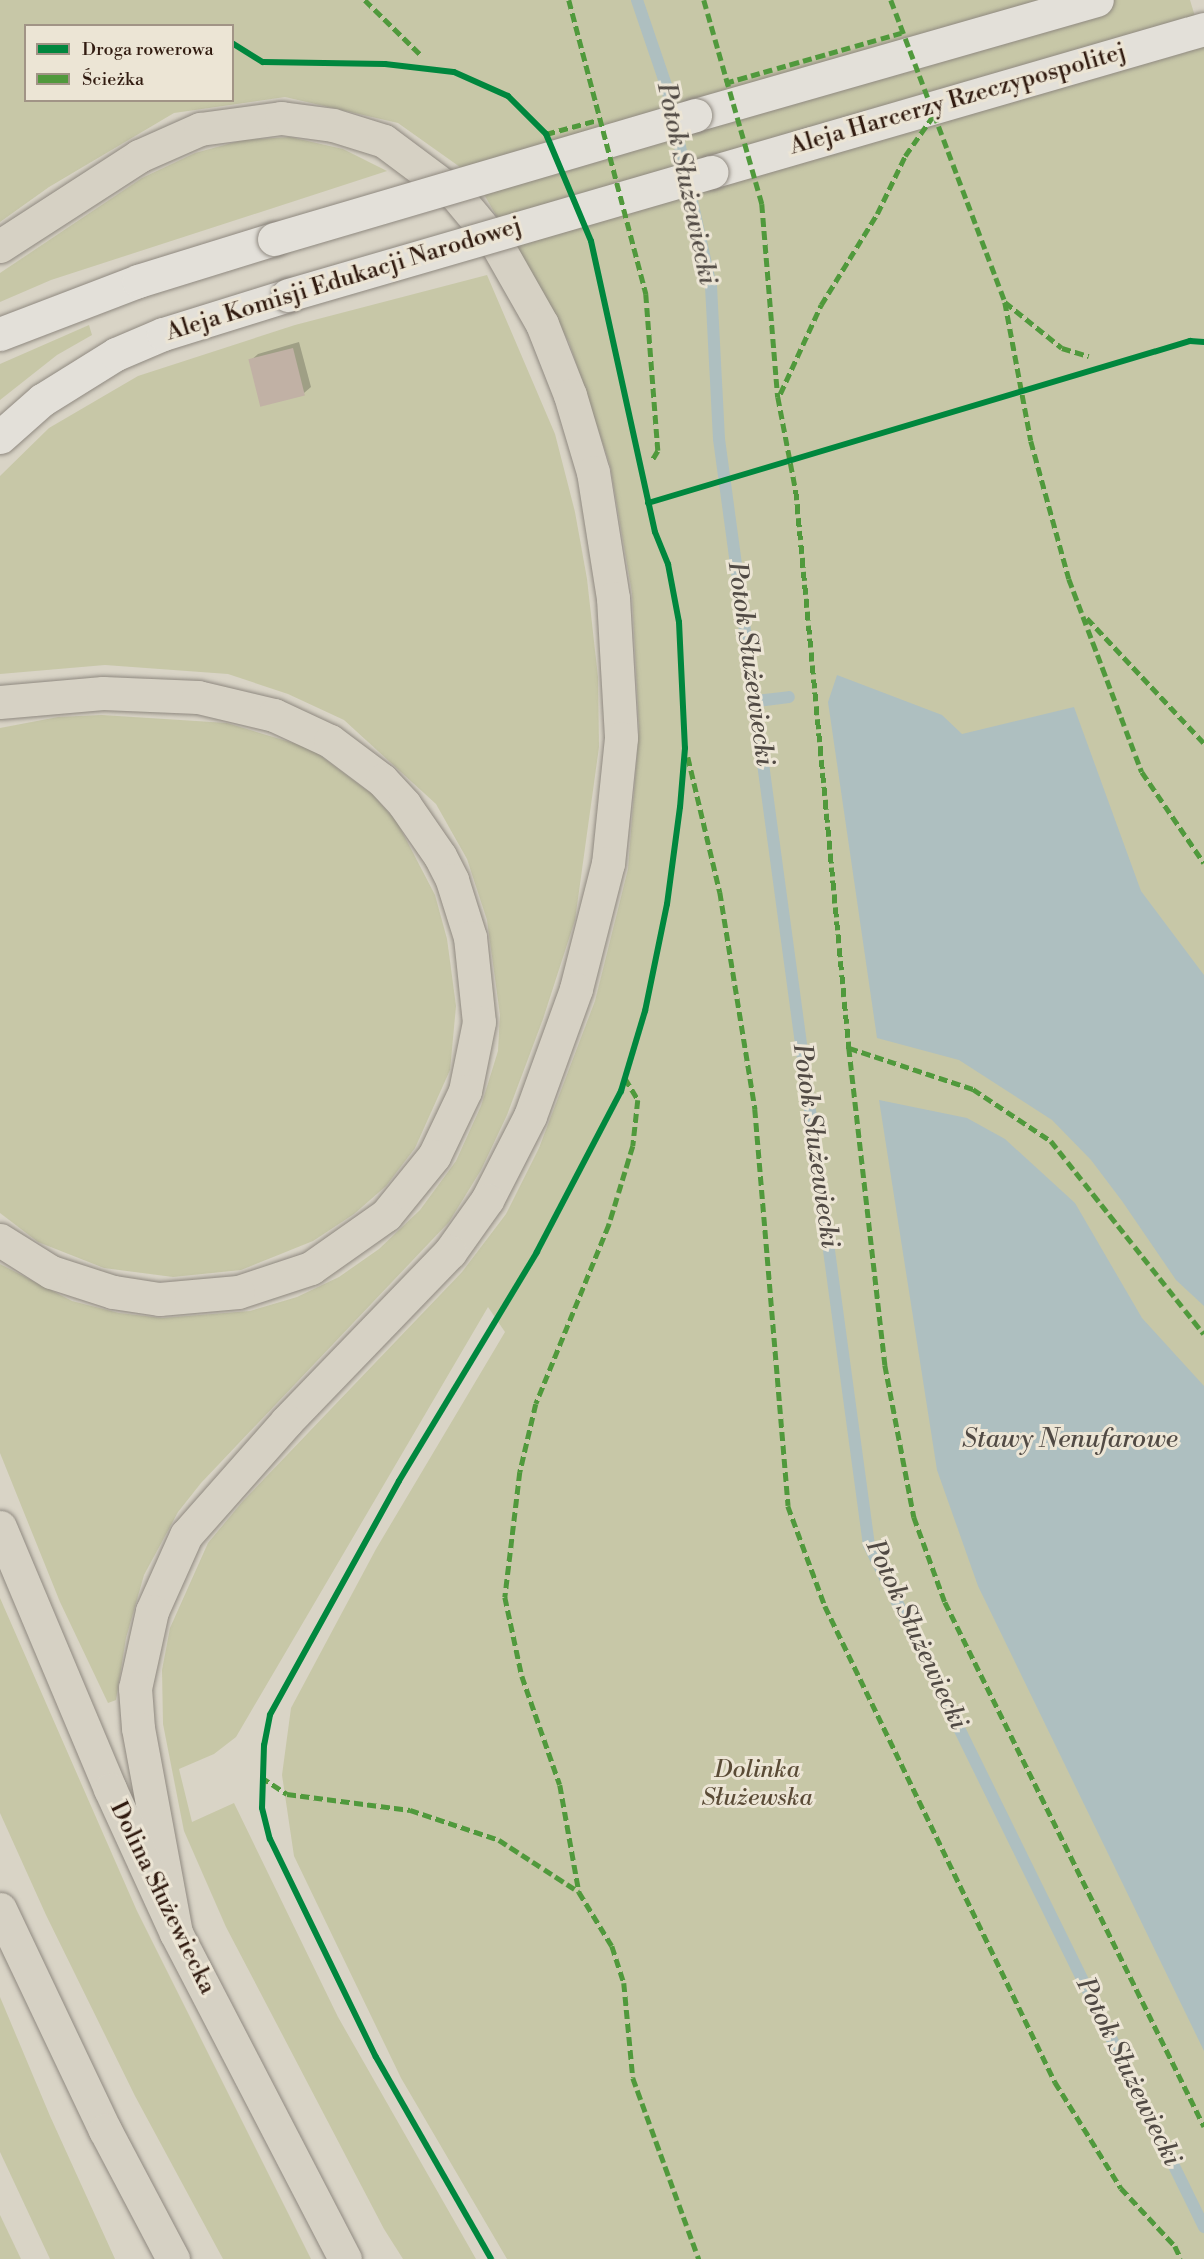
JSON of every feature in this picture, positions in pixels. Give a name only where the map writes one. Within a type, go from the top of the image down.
[{"type":"main road","points":[[0,246],[139,156],[200,129],[281,118],[333,125],[384,141],[455,194],[496,243],[521,282],[556,358],[582,433],[602,516],[613,598],[621,738],[608,863],[576,989],[525,1125],[487,1200],[450,1252],[287,1421],[186,1535],[152,1611],[135,1688],[138,1728],[176,1933]]},
{"type":"main road","points":[[0,702],[103,693],[198,697],[274,715],[330,741],[382,780],[404,804],[444,864],[470,937],[478,1022],[465,1091],[445,1136],[416,1181],[364,1233],[296,1275],[238,1293],[151,1298],[112,1292],[51,1272],[0,1240]]},
{"type":"main road","name":"Dolina Służewiecka","points":[[0,1527],[105,1778],[176,1933],[345,2259]]},
{"type":"main road","points":[[0,1909],[105,2130],[173,2259]]},
{"type":"street","points":[[0,334],[138,280],[695,115],[1096,0]]},
{"type":"street","name":"Aleja Harcerzy Rzeczypospolitej","points":[[711,172],[1204,29]]},
{"type":"street","name":"Aleja Komisji Edukacji Narodowej","points":[[0,437],[42,400],[116,354],[171,331],[711,172]]},
{"type":"green space","name":"Dolinka Służewska","points":[[0,0],[1190,0],[1204,46],[1204,2259],[507,2259],[401,2078],[294,1856],[282,1775],[291,1708],[376,1549],[505,1332],[488,1307],[236,1737],[214,1754],[179,1769],[192,1822],[234,1803],[338,2017],[476,2259],[403,2259],[384,2229],[226,1927],[184,1831],[163,1724],[162,1670],[170,1628],[208,1543],[243,1501],[462,1272],[506,1214],[539,1148],[595,1001],[628,869],[639,729],[632,593],[610,465],[569,342],[474,177],[398,123],[285,97],[174,113],[49,187],[0,222]]},
{"type":"green space","points":[[290,137],[343,149],[387,171],[51,280],[0,302],[0,273],[142,178],[195,153],[243,140]]},
{"type":"green space","points":[[487,275],[555,434],[575,512],[587,579],[598,677],[599,747],[575,920],[543,1019],[507,1115],[481,1170],[449,1222],[201,1483],[178,1512],[144,1575],[126,1638],[116,1700],[108,1703],[60,1602],[0,1453],[0,1264],[72,1301],[119,1313],[162,1318],[250,1311],[297,1297],[339,1277],[379,1249],[420,1210],[456,1161],[481,1106],[498,1051],[500,1015],[487,920],[467,859],[436,804],[344,720],[288,694],[228,674],[105,665],[0,674],[0,476],[49,428],[138,376],[295,325]]},
{"type":"green space","points":[[89,325],[92,335],[57,355],[0,400],[0,364]]},
{"type":"green space","points":[[102,715],[227,723],[310,748],[372,794],[397,822],[435,895],[447,939],[456,1006],[450,1070],[415,1148],[386,1186],[354,1214],[313,1241],[241,1270],[173,1277],[104,1268],[38,1242],[0,1213],[0,728],[58,717]]},
{"type":"green space","points":[[0,1598],[137,1911],[311,2259],[223,2259],[135,2096],[46,1915],[0,1813]]},
{"type":"green space","points":[[0,1997],[50,2116],[115,2259],[50,2259],[0,2152]]},
{"type":"green space","points":[[0,2215],[21,2259],[0,2259]]},
{"type":"water","points":[[837,675],[942,715],[962,734],[1074,707],[1141,891],[1204,975],[1204,1306],[1176,1280],[1091,1160],[1052,1120],[959,1060],[877,1038],[828,702]]},
{"type":"water","name":"Stawy Nenufarowe","points":[[879,1100],[967,1118],[1005,1139],[1075,1203],[1142,1318],[1204,1386],[1204,2051],[978,1586],[937,1470]]},
{"type":"building","points":[[293,348],[305,396],[260,407],[248,359]]},
{"type":"waterway","name":"Potok Służewiecki","points":[[637,0],[667,88],[711,286],[719,439],[869,1545],[1204,2227]]},
{"type":"waterway","points":[[757,701],[789,697]]},
{"type":"marked path","points":[[365,0],[420,54]]},
{"type":"marked path","points":[[569,0],[646,294],[658,451],[652,461]]},
{"type":"marked path","points":[[704,0],[762,204],[778,397],[796,491],[849,1048],[885,1365],[914,1517],[945,1602],[1204,2126]]},
{"type":"marked path","points":[[891,0],[1005,302],[1031,441],[1069,579],[1142,772],[1204,863]]},
{"type":"marked path","points":[[725,83],[901,33]]},
{"type":"marked path","points":[[780,394],[821,305],[877,214],[905,156],[933,116]]},
{"type":"marked path","points":[[546,134],[598,120]]},
{"type":"marked path","points":[[1005,302],[1062,348],[1089,356]]},
{"type":"marked path","points":[[1087,618],[1204,743]]},
{"type":"marked path","points":[[688,757],[720,892],[755,1109],[788,1506],[825,1606],[1055,2082],[1121,2188],[1175,2246],[1181,2259]]},
{"type":"marked path","points":[[849,1048],[973,1089],[1051,1141],[1204,1334]]},
{"type":"marked path","points":[[625,1078],[638,1100],[633,1146],[609,1225],[536,1404],[520,1472],[505,1597],[522,1676],[560,1785],[579,1892],[612,1946],[624,1983],[633,2078],[699,2259]]},
{"type":"marked path","points":[[261,1777],[287,1794],[410,1810],[499,1840],[579,1892]]},
{"type":"cycle path","points":[[234,44],[263,62],[385,64],[454,72],[508,96],[546,134],[591,241],[655,532],[668,564],[679,622],[685,748],[680,807],[667,904],[645,1011],[621,1091],[537,1252],[399,1481],[270,1715],[264,1745],[262,1808],[270,1839],[376,2057],[491,2259]]},
{"type":"cycle path","points":[[648,503],[1190,341],[1204,342]]}]
